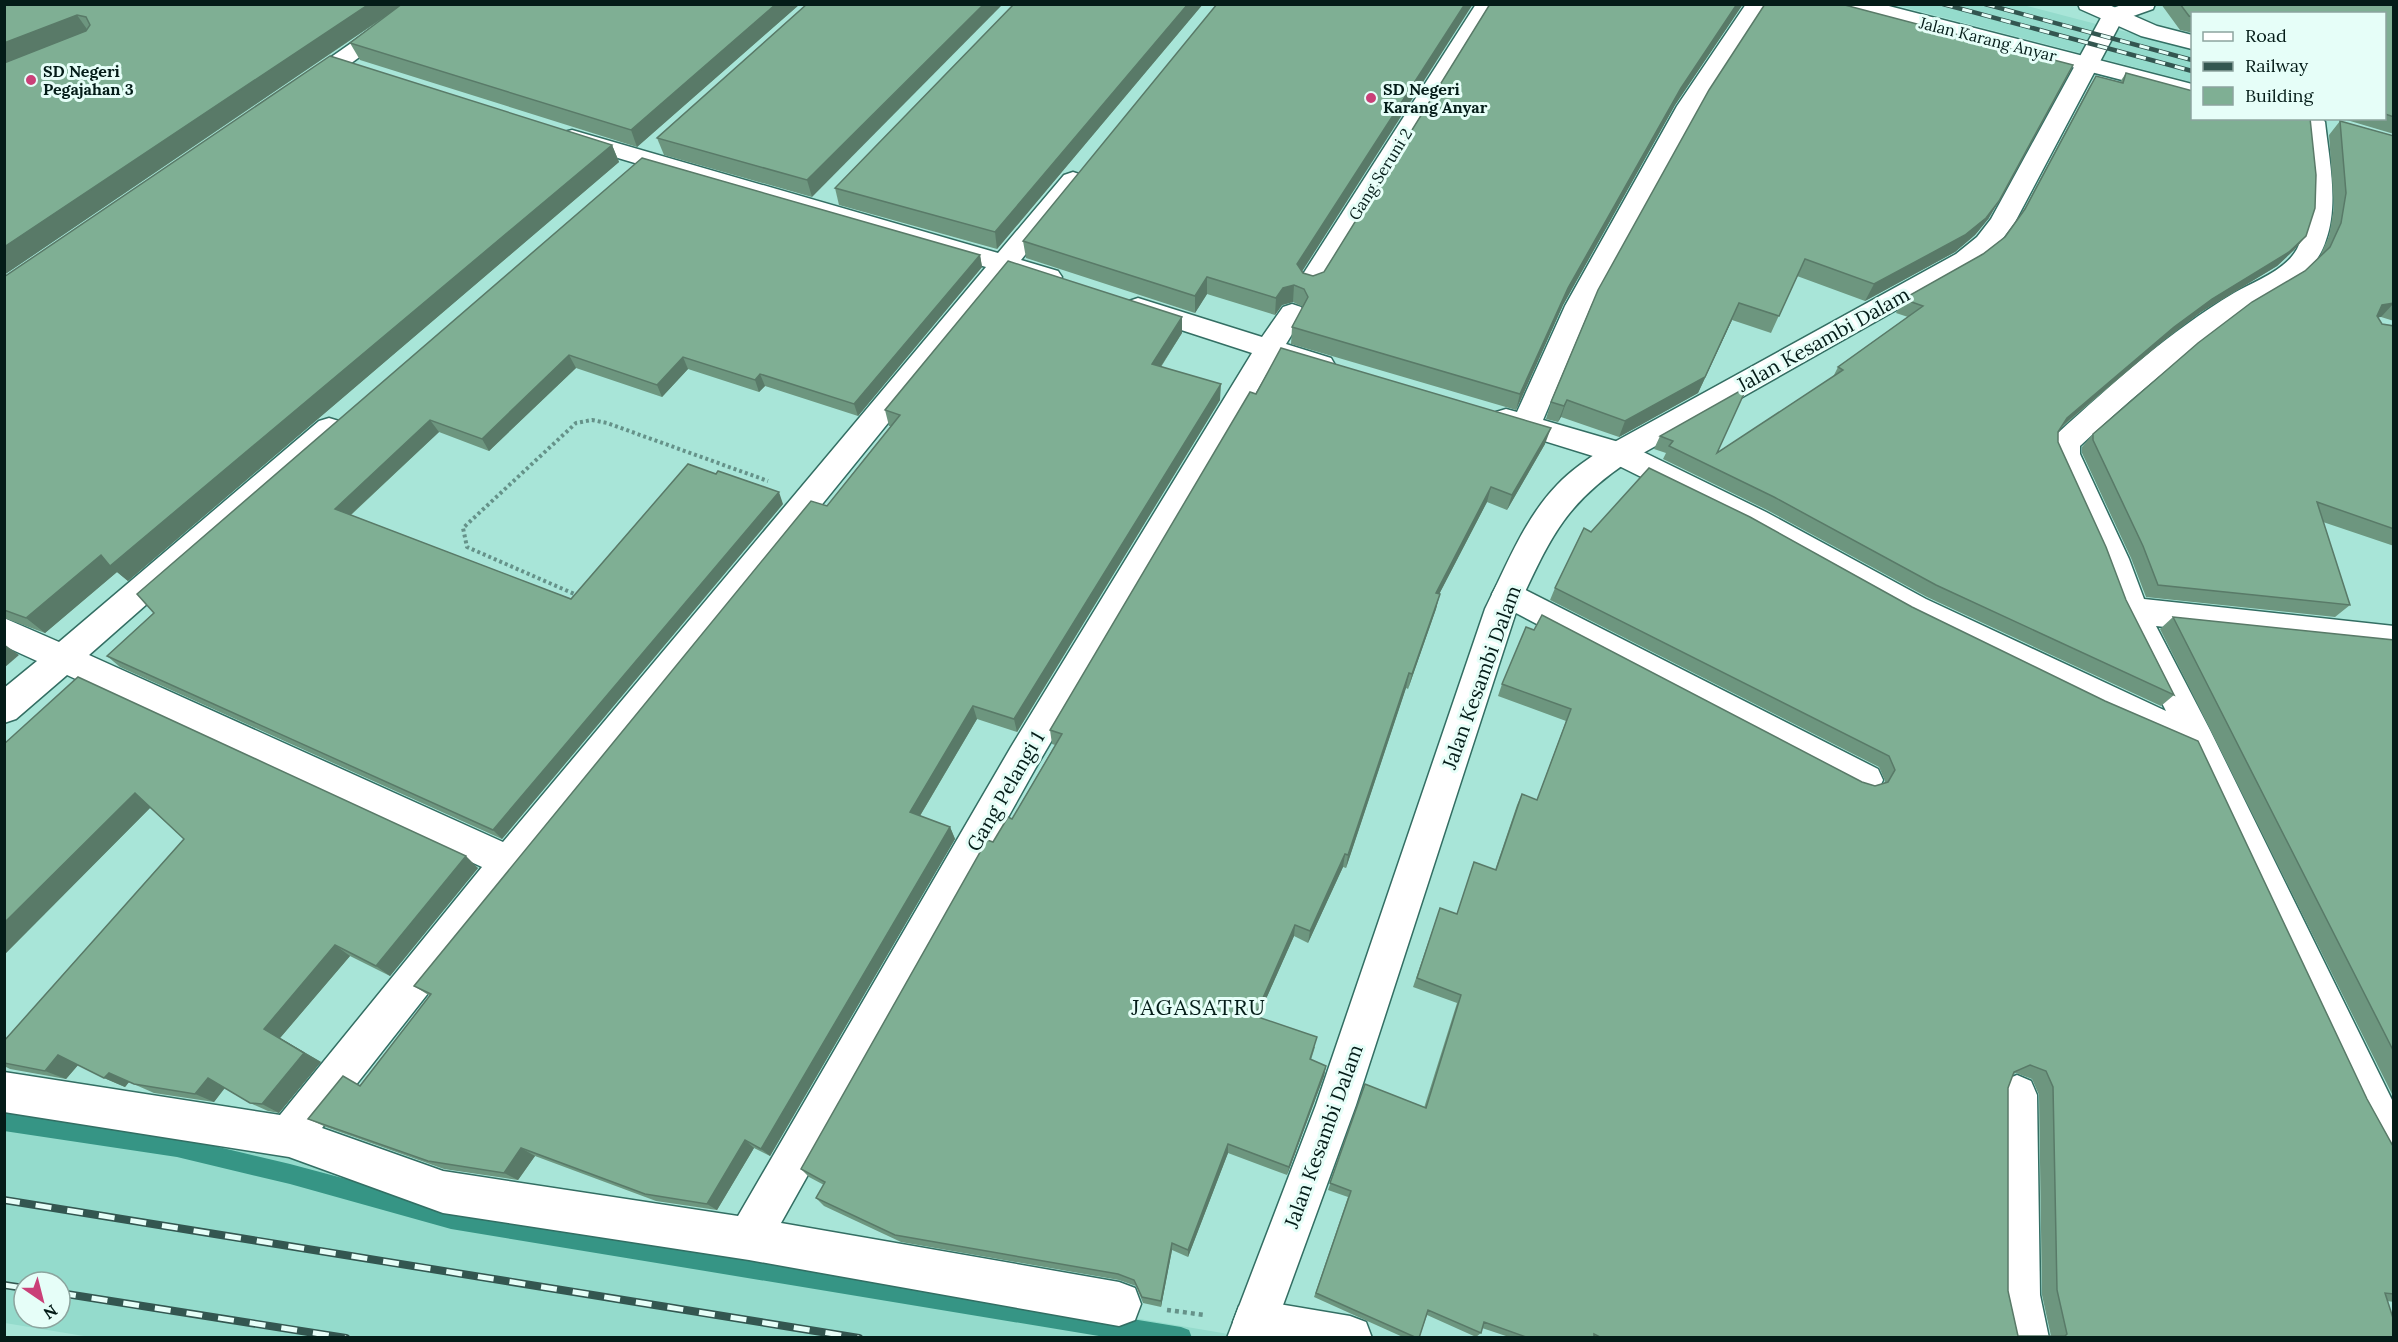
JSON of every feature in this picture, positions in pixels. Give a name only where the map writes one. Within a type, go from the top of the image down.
[{"type":"street","points":[[290,96],[422,4]]},
{"type":"street","name":"Gang Seruni 2","points":[[1311,282],[1488,4]]},
{"type":"street","points":[[1526,424],[1584,296],[1689,106],[1757,4]]},
{"type":"street","name":"Jalan Karang Anyar","points":[[1854,4],[2191,90]]},
{"type":"street","points":[[2100,10],[2145,4]]},
{"type":"street","points":[[2100,10],[2149,31],[2191,42]]},
{"type":"street","name":"Jalan Kesambi Dalam","points":[[1252,1330],[1336,1105],[1508,594],[1530,548],[1561,500],[1585,476],[1619,453],[1965,260],[1986,243],[2002,222],[2087,64],[2100,10]]},
{"type":"street","points":[[339,63],[373,73]]},
{"type":"street","points":[[2317,123],[2318,213],[2308,254],[2298,265],[2234,305],[2111,400],[2065,446],[2070,468],[2113,559],[2132,611],[2198,740],[2364,1091],[2394,1145]]},
{"type":"street","points":[[552,130],[642,158],[828,199],[1071,284]]},
{"type":"street","points":[[289,1137],[509,862],[810,495],[1084,167]]},
{"type":"street","points":[[1115,299],[1269,350],[1347,372]]},
{"type":"street","points":[[1269,350],[1292,313]]},
{"type":"street","name":"Gang Pelangi 1","points":[[750,1239],[1023,758],[1269,350]]},
{"type":"street","points":[[1481,411],[1619,453],[1755,520],[1915,608],[2106,700],[2198,740]]},
{"type":"street","points":[[4,709],[345,414]]},
{"type":"street","points":[[1508,594],[1866,780]]},
{"type":"street","points":[[2132,611],[2394,639]]},
{"type":"street","points":[[4,631],[64,656],[509,862]]},
{"type":"street","points":[[4,1092],[289,1137],[443,1192],[750,1239],[1119,1304]]},
{"type":"street","points":[[2017,1095],[2018,1295],[2027,1338]]},
{"type":"street","points":[[1252,1330],[1350,1338]]},
{"type":"path","points":[[584,598],[467,547],[463,537],[463,528],[576,423],[592,420],[607,423],[810,495]]},
{"type":"path","points":[[1119,1304],[1252,1330]]},
{"type":"shaded area","points":[[1895,5],[2023,5],[2191,49],[2191,82]]},
{"type":"shaded area","points":[[4,1108],[189,1134],[333,1169],[704,1245],[1246,1337],[96,1338],[47,1330],[72,1330],[72,1270],[12,1270],[12,1324],[5,1323]]},
{"type":"building","points":[[4,4],[369,4],[4,247],[4,63],[86,31],[90,25],[86,17],[77,15],[4,43]]},
{"type":"building","points":[[402,4],[776,4],[631,130],[350,43]]},
{"type":"building","points":[[807,4],[984,4],[807,180],[657,138]]},
{"type":"building","points":[[1014,4],[1188,4],[995,232],[835,188]]},
{"type":"building","points":[[1217,4],[1465,4],[1297,264],[1303,273],[1313,276],[1324,272],[1490,4],[1737,4],[1681,88],[1568,288],[1520,394],[1292,327],[1308,297],[1304,289],[1294,285],[1283,288],[1276,298],[1207,277],[1195,296],[1023,241]]},
{"type":"building","points":[[1765,4],[1841,4],[2073,65],[1999,201],[1986,218],[1965,235],[1874,284],[1805,259],[1779,316],[1739,303],[1705,377],[1625,421],[1567,400],[1564,406],[1551,402],[1598,290],[1709,90]]},
{"type":"building","points":[[2180,4],[2394,4],[2394,117],[2386,114],[2386,12],[2191,12],[2191,16]]},
{"type":"building","points":[[330,56],[612,145],[110,566],[101,555],[26,618],[4,610],[4,277]]},
{"type":"building","points":[[2126,73],[2191,90],[2191,120],[2310,120],[2316,175],[2315,208],[2306,236],[2289,252],[2212,299],[2174,327],[2067,418],[2058,432],[2058,442],[2106,547],[2126,600],[2174,695],[1936,585],[1774,497],[1669,446],[1673,441],[1660,436],[1747,387],[1717,453],[1843,370],[1838,367],[1923,306],[1903,299],[1983,254],[2005,237],[2025,209],[2096,76],[2123,83]]},
{"type":"building","points":[[2340,121],[2394,136],[2394,303],[2382,305],[2377,316],[2382,324],[2394,326],[2394,529],[2317,502],[2350,605],[2158,585],[2143,546],[2093,440],[2093,434],[2198,343],[2252,302],[2305,271],[2330,247],[2341,223],[2346,193]]},
{"type":"building","points":[[642,158],[980,255],[854,404],[760,374],[755,380],[683,357],[657,385],[569,355],[482,439],[430,420],[335,509],[571,599],[688,464],[716,474],[718,471],[779,492],[493,830],[107,656],[154,613],[137,594]]},
{"type":"building","points":[[1008,261],[1182,317],[1152,364],[1221,384],[1014,719],[973,706],[910,812],[950,827],[761,1149],[745,1140],[707,1204],[645,1194],[521,1148],[504,1173],[428,1161],[308,1119],[343,1076],[360,1086],[431,994],[414,986],[811,501],[827,506],[900,415],[885,410]]},
{"type":"building","points":[[1281,348],[1551,428],[1512,495],[1491,487],[1436,593],[1440,594],[1412,674],[1409,673],[1348,855],[1345,854],[1310,931],[1295,925],[1255,1016],[1317,1037],[1310,1059],[1326,1066],[1289,1167],[1228,1144],[1188,1250],[1172,1243],[1161,1301],[1142,1297],[1134,1280],[1118,1274],[895,1235],[816,1198],[825,1182],[801,1169],[987,840],[993,842],[1008,817],[1012,819],[1062,734],[1050,730],[1250,392],[1256,394]]},
{"type":"building","points":[[1649,468],[1750,517],[1912,607],[2105,701],[2198,741],[2367,1099],[2394,1148],[2394,1294],[2385,1293],[2394,1321],[2394,1338],[1602,1338],[1594,1334],[1594,1338],[1529,1338],[1484,1322],[1481,1333],[1428,1310],[1419,1338],[1417,1338],[1316,1293],[1351,1191],[1330,1183],[1365,1084],[1426,1108],[1461,995],[1417,978],[1440,908],[1457,914],[1474,862],[1496,870],[1522,794],[1537,800],[1571,709],[1502,684],[1526,627],[1534,630],[1542,615],[1862,782],[1875,786],[1888,782],[1895,770],[1889,756],[1555,588],[1584,528],[1591,532]],"holes":[[[2030,1065],[2046,1071],[2053,1087],[2057,1290],[2067,1334],[2065,1336],[2018,1336],[2008,1291],[2008,1088],[2014,1072]]]},
{"type":"building","points":[[2173,617],[2394,640],[2394,1052]]},
{"type":"building","points":[[78,677],[466,856],[376,966],[335,945],[264,1029],[304,1053],[262,1104],[250,1103],[208,1078],[195,1094],[134,1084],[109,1073],[104,1078],[58,1055],[45,1071],[4,1063],[4,1041],[184,839],[135,793],[4,923],[4,744]]},
{"type":"waterway","points":[[4,1121],[177,1147],[290,1174],[451,1218],[1181,1338]]},
{"type":"railway","points":[[1943,4],[2191,71]]},
{"type":"railway","points":[[1985,4],[2191,60]]},
{"type":"railway","points":[[4,1200],[859,1338]]},
{"type":"railway","points":[[4,1285],[12,1286]]},
{"type":"railway","points":[[72,1295],[346,1338]]},
{"type":"place","name":"SD Negeri Pegajahan 3","points":[[31,80]]},
{"type":"place","name":"SD Negeri Karang Anyar","points":[[1371,98]]},
{"type":"district","name":"JAGASATRU","points":[[1199,1007]]}]
